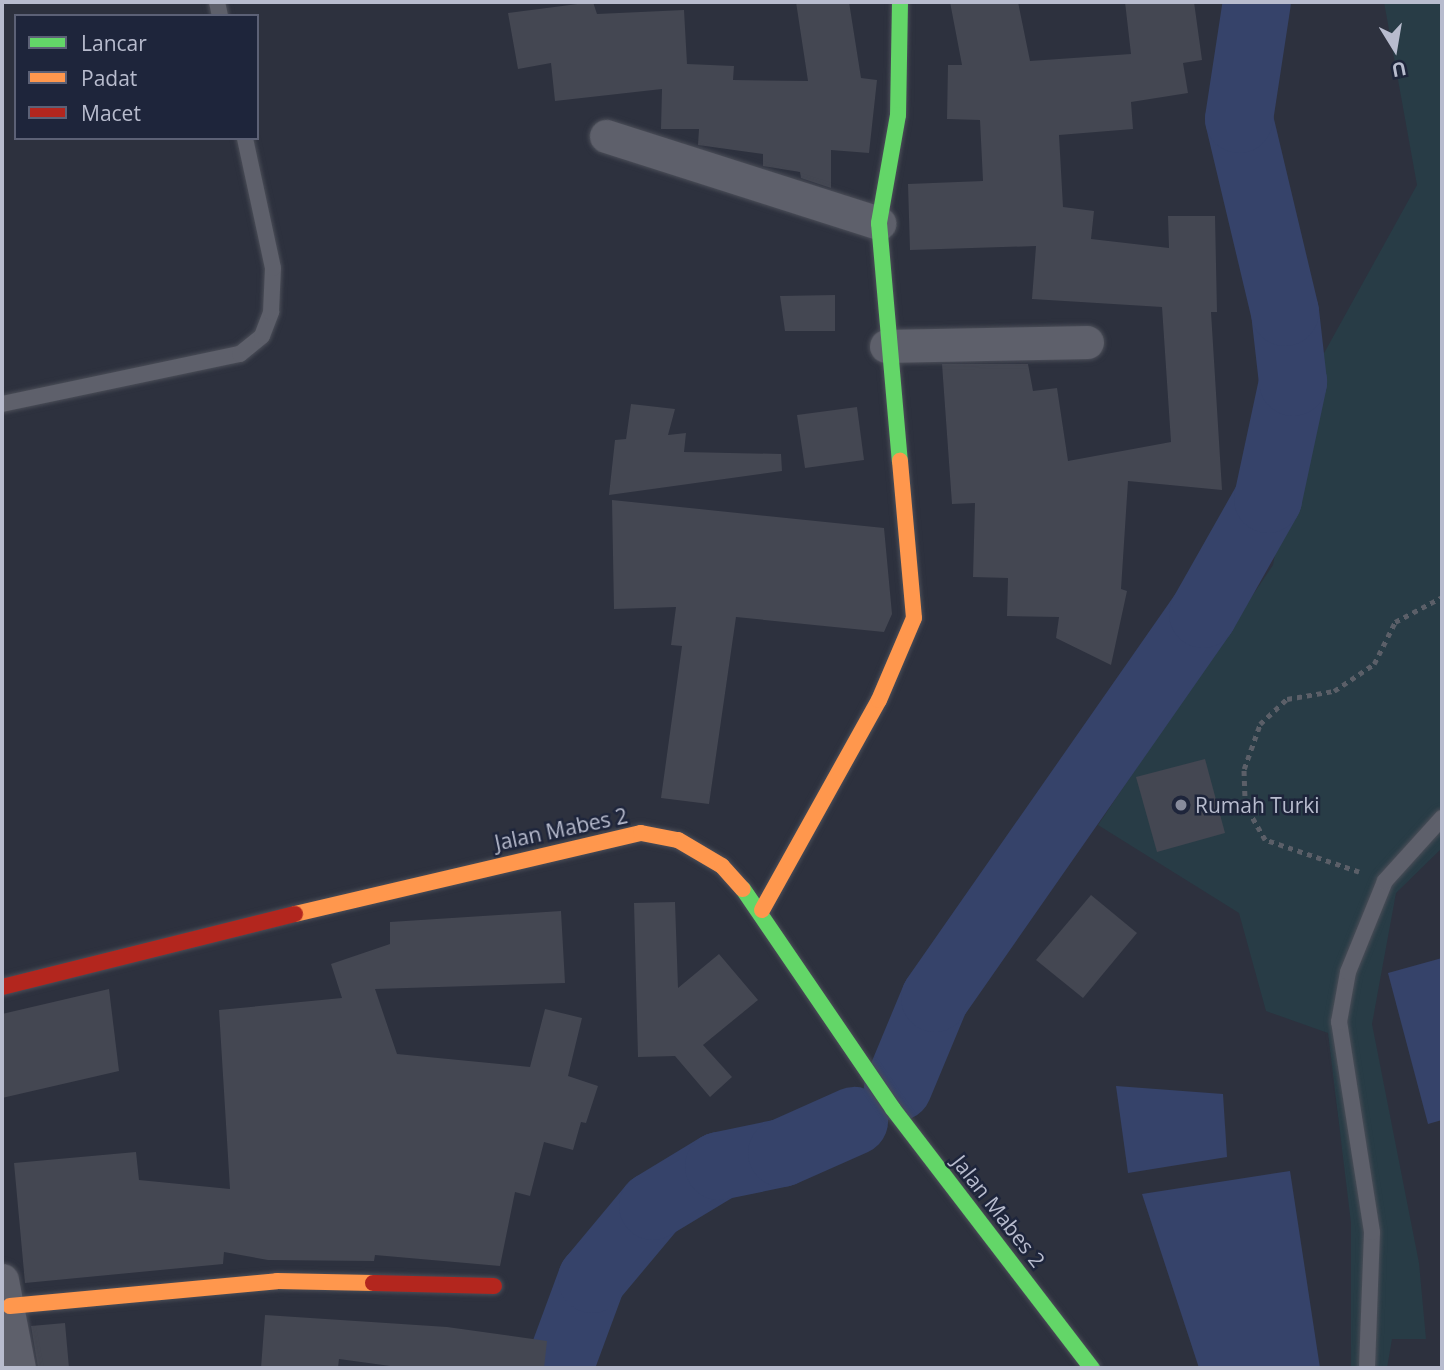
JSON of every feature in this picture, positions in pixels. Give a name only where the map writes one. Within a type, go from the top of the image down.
[{"type":"street","points":[[762,910],[879,700],[914,618],[909,519],[886,346],[878,223],[900,93],[900,2]]},
{"type":"street","points":[[606,136],[878,223]]},
{"type":"street","points":[[886,346],[1087,342]]},
{"type":"street","name":"Jalan Mabes 2","points":[[2,987],[641,833],[678,839],[722,866],[762,910],[893,1109],[1092,1368]]},
{"type":"street","points":[[19,1368],[6,1293],[277,1281],[494,1286]]},
{"type":"lane","points":[[2,404],[240,354],[262,336],[271,312],[272,268],[246,140]]},
{"type":"lane","points":[[1367,1368],[1372,1232],[1339,1022],[1348,972],[1385,881],[1442,818]]},
{"type":"path","points":[[1385,881],[1265,840],[1245,806],[1244,769],[1260,724],[1287,699],[1334,691],[1374,664],[1395,622],[1442,597]]},
{"type":"shaded area","points":[[1384,2],[1442,2],[1442,848],[1396,893],[1372,1024],[1419,1263],[1426,1339],[1392,1339],[1387,1368],[1351,1368],[1351,1223],[1328,1033],[1266,1011],[1239,913],[1098,825],[1273,565],[1307,384],[1417,185]]},
{"type":"water","points":[[1442,958],[1442,1120],[1428,1124],[1388,973]]},
{"type":"water","points":[[1116,1086],[1223,1094],[1227,1157],[1128,1173]]},
{"type":"water","points":[[1290,1171],[1320,1368],[1199,1368],[1142,1194]]},
{"type":"building","points":[[593,2],[597,14],[684,10],[687,64],[734,66],[733,80],[808,81],[796,2],[849,2],[861,78],[877,80],[869,153],[831,150],[831,188],[801,178],[800,172],[763,166],[763,154],[698,145],[699,129],[661,129],[662,89],[555,101],[551,63],[518,69],[508,13]]},
{"type":"building","points":[[950,2],[1018,2],[1030,61],[1131,54],[1125,2],[1194,2],[1202,60],[1183,63],[1188,93],[1131,102],[1133,129],[1059,135],[1063,207],[1094,211],[1091,239],[1169,248],[1168,216],[1215,216],[1217,312],[1211,312],[1222,490],[1128,481],[1121,589],[1127,591],[1111,665],[1056,638],[1059,617],[1007,616],[1008,578],[973,577],[975,503],[952,504],[942,364],[1028,364],[1033,391],[1057,388],[1068,461],[1171,442],[1162,307],[1032,299],[1036,246],[910,250],[908,184],[983,181],[980,120],[947,119],[948,65],[962,65]]},
{"type":"building","points":[[835,295],[835,331],[785,331],[780,296]]},
{"type":"building","points":[[631,404],[675,409],[668,435],[686,433],[684,452],[781,454],[782,471],[609,495],[615,440],[626,439]]},
{"type":"building","points":[[857,407],[864,460],[805,468],[797,415]]},
{"type":"building","points":[[612,500],[884,528],[892,614],[884,632],[736,617],[709,804],[661,798],[682,646],[671,645],[676,607],[614,609]]},
{"type":"building","name":"Rumah Turki","points":[[1205,759],[1225,833],[1157,852],[1136,777]]},
{"type":"building","points":[[1091,895],[1137,933],[1083,998],[1036,960]]},
{"type":"building","points":[[675,902],[678,988],[719,954],[758,1000],[703,1045],[732,1077],[710,1097],[675,1056],[638,1057],[634,903]]},
{"type":"building","points":[[561,911],[565,983],[375,989],[397,1054],[530,1067],[545,1009],[582,1018],[568,1076],[598,1086],[586,1123],[581,1122],[573,1150],[544,1142],[530,1196],[515,1192],[500,1266],[375,1255],[374,1261],[268,1260],[224,1252],[223,1264],[25,1283],[14,1163],[136,1152],[139,1180],[230,1189],[219,1010],[342,998],[331,964],[390,944],[390,922]]},
{"type":"building","points":[[109,989],[119,1071],[2,1098],[2,1014]]},
{"type":"building","points":[[265,1315],[447,1327],[547,1341],[544,1368],[405,1368],[339,1359],[338,1368],[261,1368]]},
{"type":"building","points":[[65,1323],[69,1368],[38,1368],[31,1326]]},
{"type":"waterway","points":[[898,1087],[935,998],[1203,614],[1268,499],[1293,382],[1285,312],[1239,119],[1257,2]]},
{"type":"waterway","points":[[559,1368],[592,1279],[653,1206],[719,1166],[782,1153],[854,1121]]},
{"type":"traffic: fast","points":[[900,2],[898,115],[879,223],[900,461]]},
{"type":"traffic: fast","points":[[743,889],[893,1109],[1092,1368]]},
{"type":"traffic: slow","points":[[762,910],[879,700],[914,618],[900,461]]},
{"type":"traffic: slow","points":[[295,914],[641,833],[678,840],[722,866],[743,889]]},
{"type":"traffic: slow","points":[[10,1306],[277,1281],[373,1283]]},
{"type":"traffic: jam","points":[[2,987],[295,914]]},
{"type":"traffic: jam","points":[[373,1283],[494,1286]]},
{"type":"place","name":"Rumah Turki","points":[[1181,805]]}]
